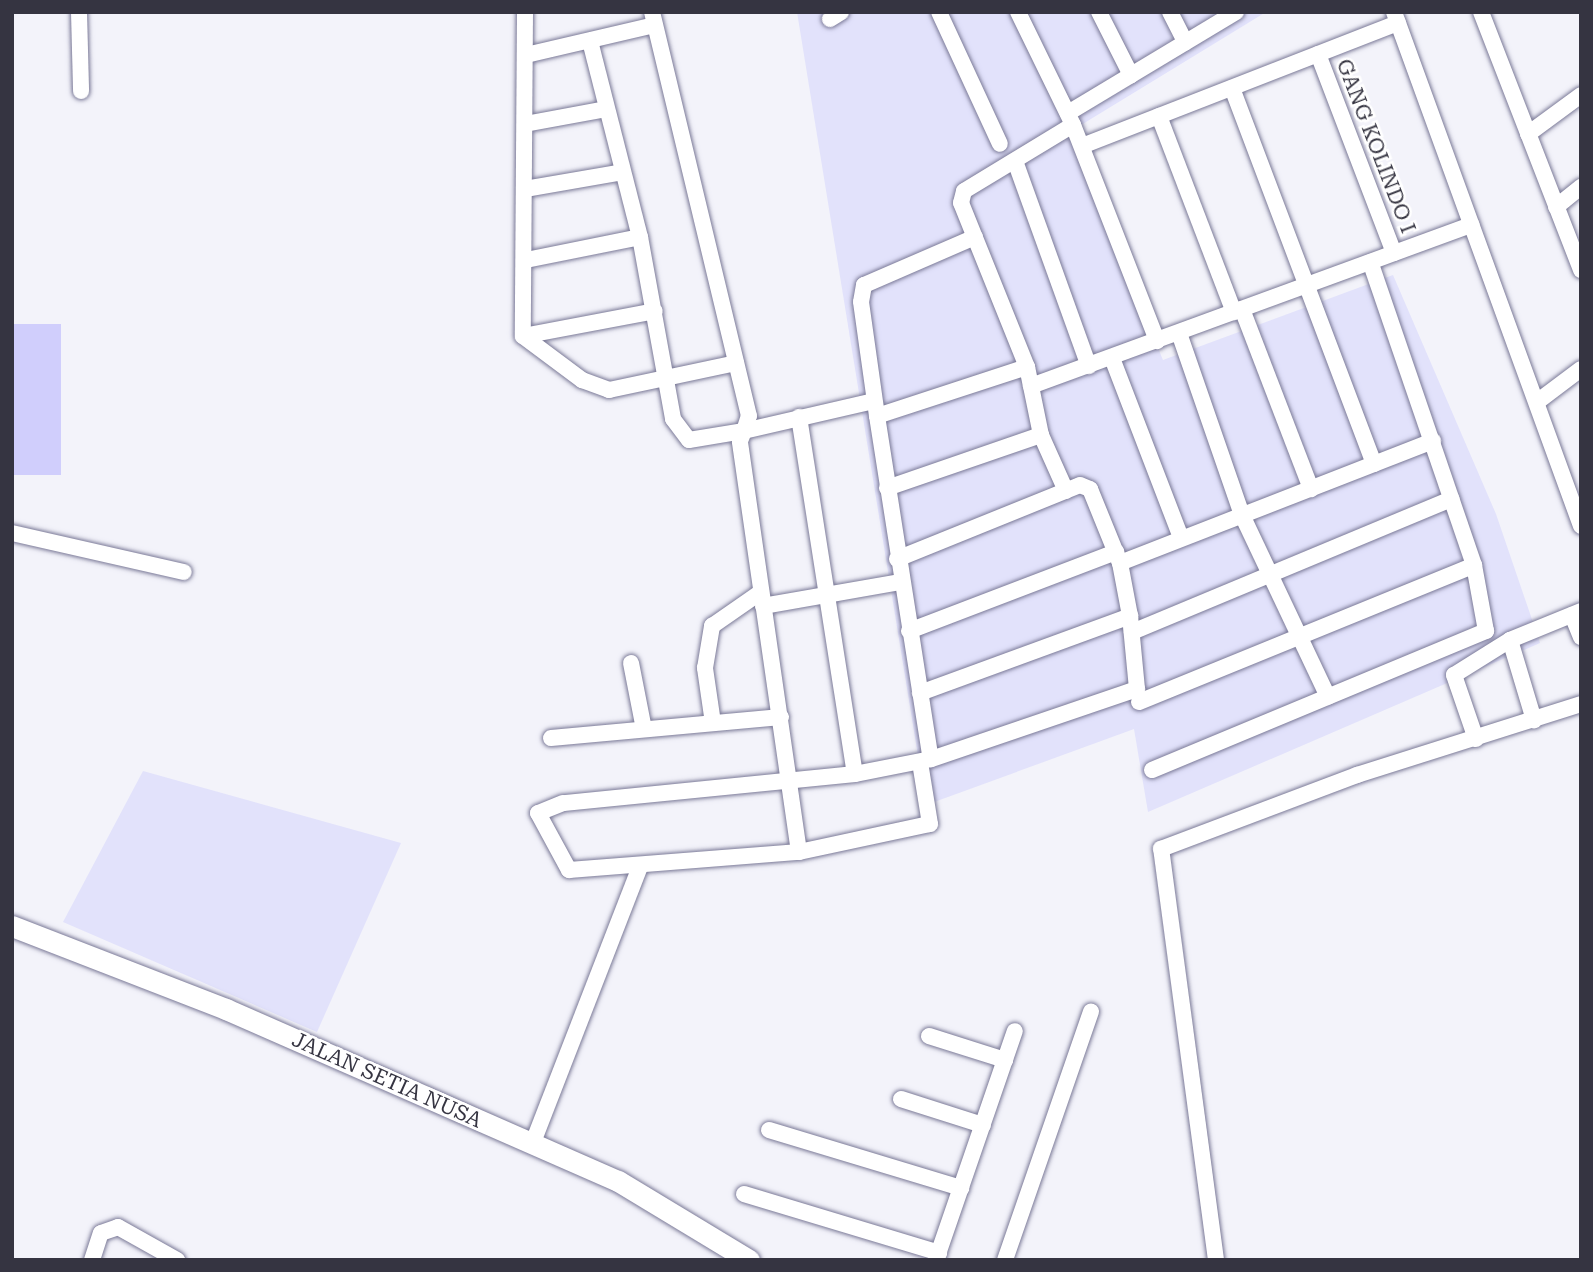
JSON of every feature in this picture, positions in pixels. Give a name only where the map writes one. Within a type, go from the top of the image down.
[{"type":"street","points":[[79,12],[81,91]]},
{"type":"street","points":[[523,336],[526,260],[525,12]]},
{"type":"street","points":[[939,12],[1000,145]]},
{"type":"street","points":[[1018,12],[1071,119],[1157,341]]},
{"type":"street","points":[[1099,12],[1131,75]]},
{"type":"street","points":[[1170,12],[1185,42]]},
{"type":"street","points":[[1066,491],[1041,435],[1027,367],[961,203],[964,191],[1015,161],[1131,75],[1236,12]]},
{"type":"street","points":[[1481,12],[1581,270]]},
{"type":"street","points":[[1082,146],[1318,54],[1396,18],[1581,526]]},
{"type":"street","points":[[526,55],[590,41],[654,19],[748,416],[740,441],[799,852]]},
{"type":"street","points":[[590,41],[640,237],[668,377],[673,419],[689,440],[744,431],[799,417],[875,408],[1027,367]]},
{"type":"street","name":"GANG KOLINDO I","points":[[1318,54],[1394,253]]},
{"type":"street","points":[[1232,88],[1374,464]]},
{"type":"street","points":[[1528,134],[1581,96]]},
{"type":"street","points":[[525,124],[606,109]]},
{"type":"street","points":[[1159,116],[1311,489]]},
{"type":"street","points":[[1015,161],[1089,366]]},
{"type":"street","points":[[525,189],[622,172]]},
{"type":"street","points":[[1556,207],[1581,187]]},
{"type":"street","points":[[1031,386],[1471,225]]},
{"type":"street","points":[[526,260],[640,237]]},
{"type":"street","points":[[897,559],[1066,491],[1090,489],[1118,557],[1131,624],[1137,688],[926,761],[789,782],[563,803],[538,813],[569,870],[639,869],[799,852],[930,824],[926,761],[920,693],[897,559],[860,302],[864,285],[975,237]]},
{"type":"street","points":[[1152,770],[1482,634],[1486,623],[1474,565],[1370,262]]},
{"type":"street","points":[[523,336],[656,311]]},
{"type":"street","points":[[1179,333],[1242,515],[1328,697]]},
{"type":"street","points":[[523,336],[583,380],[609,390],[736,363]]},
{"type":"street","points":[[1112,358],[1181,538]]},
{"type":"street","points":[[1538,402],[1581,369]]},
{"type":"street","points":[[799,417],[831,595],[855,774]]},
{"type":"street","points":[[887,488],[1041,435]]},
{"type":"street","points":[[909,631],[1118,557],[1181,538],[1433,441]]},
{"type":"street","points":[[920,693],[1270,575],[1451,499]]},
{"type":"street","points":[[12,533],[184,572]]},
{"type":"street","points":[[1139,702],[1474,565]]},
{"type":"street","points":[[713,723],[705,668],[712,626],[762,599],[831,595],[901,582]]},
{"type":"street","points":[[1476,739],[1454,676],[1510,640],[1576,613],[1581,637]]},
{"type":"street","points":[[1510,640],[1534,720]]},
{"type":"street","points":[[631,663],[644,729]]},
{"type":"street","points":[[1216,1260],[1161,849],[1357,775],[1581,704]]},
{"type":"street","points":[[551,738],[781,718]]},
{"type":"street","points":[[533,1145],[639,869]]},
{"type":"street","name":"JALAN SETIA NUSA","points":[[12,926],[226,1009],[618,1181],[749,1260]]},
{"type":"street","points":[[1005,1260],[1091,1012]]},
{"type":"street","points":[[744,1194],[938,1256],[1016,1031]]},
{"type":"street","points":[[929,1036],[1005,1060]]},
{"type":"street","points":[[901,1099],[983,1125]]},
{"type":"street","points":[[769,1130],[961,1188]]},
{"type":"street","points":[[92,1260],[101,1233],[118,1227],[171,1258]]},
{"type":"shaded area","points":[[797,12],[1266,12],[1068,133],[1163,360],[1393,275],[1496,514],[1540,643],[1148,812],[1134,729],[926,805]]},
{"type":"shaded area","points":[[143,771],[401,843],[317,1032],[63,922]]},
{"type":"building","points":[[12,324],[61,324],[61,475],[12,475]]}]
